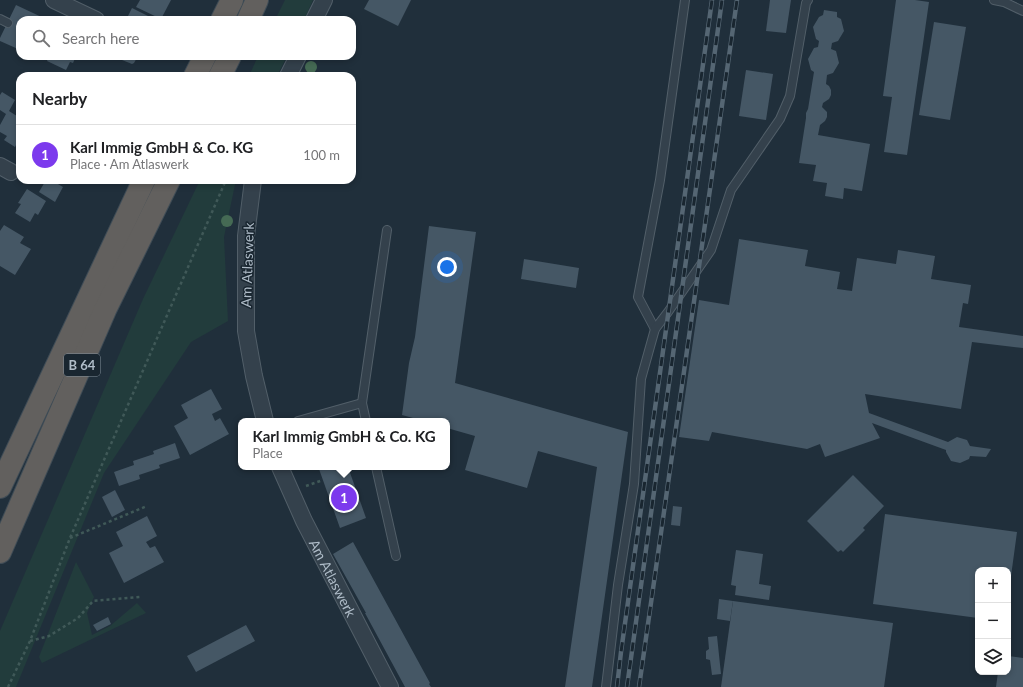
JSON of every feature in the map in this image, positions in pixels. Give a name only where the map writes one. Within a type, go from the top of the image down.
[{"type":"highway","points":[[224,16],[232,0]]},
{"type":"highway","points":[[250,16],[257,0]]},
{"type":"highway","points":[[197,72],[203,60]]},
{"type":"highway","points":[[222,72],[228,60]]},
{"type":"highway","name":"B 64","points":[[0,487],[142,184]]},
{"type":"highway","name":"B 64","points":[[0,552],[105,310],[167,184]]},
{"type":"street","points":[[54,0],[88,16]]},
{"type":"street","points":[[316,16],[324,0]]},
{"type":"street","points":[[290,72],[296,60]]},
{"type":"street","name":"Am Atlaswerk","points":[[252,184],[246,236],[246,331],[254,376],[264,418]]},
{"type":"street","name":"Am Atlaswerk","points":[[281,470],[304,521],[390,687]]},
{"type":"lane","points":[[655,329],[638,297],[660,180],[685,0]]},
{"type":"lane","points":[[606,687],[618,585],[634,484],[641,379],[655,329],[711,250],[731,190],[780,119],[790,96],[806,3],[808,0]]},
{"type":"lane","points":[[994,0],[1004,2],[1023,11]]},
{"type":"lane","points":[[0,19],[8,23]]},
{"type":"lane","points":[[365,418],[362,403],[387,230]]},
{"type":"lane","points":[[309,418],[362,403]]},
{"type":"lane","points":[[377,470],[396,556]]},
{"type":"path","points":[[8,687],[30,641],[70,538],[224,184]]},
{"type":"path","points":[[318,481],[323,480]]},
{"type":"path","points":[[70,538],[147,506]]},
{"type":"path","points":[[30,641],[49,636],[78,618],[93,601],[140,597]]},
{"type":"green space","points":[[285,0],[313,0],[306,16],[277,16]]},
{"type":"green space","points":[[256,60],[285,60],[279,72],[251,72]]},
{"type":"green space","points":[[198,184],[235,184],[224,237],[228,321],[191,342],[104,473],[16,687],[0,687],[0,631],[143,299]]},
{"type":"green space","points":[[76,562],[94,597],[87,613],[92,635],[110,626],[137,603],[146,613],[42,663],[39,657]]},
{"type":"building","points":[[140,0],[171,0],[163,16],[155,16],[136,7]]},
{"type":"building","points":[[369,0],[411,0],[398,26],[364,9]]},
{"type":"building","points":[[770,0],[791,0],[786,33],[766,31]]},
{"type":"building","points":[[896,0],[929,2],[907,155],[884,152],[892,97],[883,96]]},
{"type":"building","points":[[16,5],[39,16],[16,16],[16,48],[0,41],[0,38]]},
{"type":"building","points":[[132,8],[148,16],[128,16]]},
{"type":"building","points":[[824,10],[837,12],[837,17],[841,19],[844,31],[838,41],[832,43],[831,49],[836,51],[839,63],[833,73],[827,75],[826,84],[831,90],[831,95],[829,99],[823,103],[822,107],[827,112],[827,117],[820,125],[818,135],[870,144],[862,191],[844,188],[843,199],[825,196],[827,183],[813,181],[816,165],[799,163],[806,113],[814,72],[811,70],[808,59],[814,48],[818,47],[819,41],[816,39],[813,27],[819,17],[823,15]]},
{"type":"building","points":[[934,22],[966,27],[950,120],[919,115]]},
{"type":"building","points":[[74,60],[73,63],[70,62],[66,70],[47,61]]},
{"type":"building","points":[[122,60],[136,60],[132,64]]},
{"type":"building","points":[[746,70],[773,74],[766,120],[739,116]]},
{"type":"building","points":[[2,92],[15,100],[9,111],[16,115],[15,147],[4,140],[7,136],[0,132],[0,125],[6,114],[0,110],[0,95]]},
{"type":"building","points":[[44,184],[58,184],[63,187],[55,202],[39,192]]},
{"type":"building","points":[[27,189],[46,201],[38,215],[35,213],[30,222],[15,213],[21,204],[18,203]]},
{"type":"building","points":[[4,225],[24,237],[20,243],[31,249],[15,275],[0,266],[0,231]]},
{"type":"building","points":[[429,226],[476,232],[455,383],[628,432],[592,687],[565,687],[597,467],[538,451],[527,488],[465,470],[475,436],[450,429],[450,418],[413,418],[402,415],[409,363],[415,337]]},
{"type":"building","points":[[739,239],[808,250],[805,266],[840,272],[837,289],[852,291],[857,258],[896,264],[898,250],[935,256],[931,279],[971,285],[968,304],[963,303],[959,327],[1023,336],[1023,348],[972,342],[961,409],[865,394],[869,413],[948,442],[957,437],[967,440],[970,446],[991,449],[986,457],[970,456],[969,459],[960,463],[951,461],[946,450],[872,423],[880,438],[825,457],[820,444],[807,449],[712,432],[709,441],[679,437],[699,300],[729,305]]},
{"type":"building","points":[[524,259],[579,268],[576,288],[521,279]]},
{"type":"building","points":[[211,389],[222,409],[212,414],[215,421],[220,418],[229,434],[190,455],[174,426],[188,418],[181,405]]},
{"type":"building","points":[[175,443],[180,458],[159,465],[160,468],[139,475],[140,479],[119,486],[114,472],[134,465],[133,461],[154,454],[153,451]]},
{"type":"building","points":[[319,470],[349,470],[366,518],[340,528]]},
{"type":"building","points":[[853,475],[884,506],[863,528],[865,530],[843,552],[841,550],[838,552],[807,521]]},
{"type":"building","points":[[115,490],[125,510],[112,517],[102,497]]},
{"type":"building","points":[[673,506],[682,507],[680,526],[671,525]]},
{"type":"building","points":[[885,514],[1017,532],[1011,576],[1011,567],[975,567],[975,618],[873,604]]},
{"type":"building","points":[[147,516],[157,536],[146,542],[150,548],[155,546],[164,562],[124,583],[109,553],[123,546],[116,532]]},
{"type":"building","points":[[353,542],[431,687],[405,687],[333,554]]},
{"type":"building","points":[[736,550],[763,554],[759,584],[771,586],[769,600],[735,595],[736,586],[731,585]]},
{"type":"building","points":[[719,599],[733,601],[730,621],[717,619]]},
{"type":"building","points":[[733,601],[893,623],[884,687],[721,687]]},
{"type":"building","points":[[108,617],[111,624],[97,631],[93,625]]},
{"type":"building","points":[[246,625],[255,641],[196,672],[187,656]]},
{"type":"building","points":[[717,636],[721,674],[712,675],[710,660],[706,659],[706,651],[709,649],[708,637]]},
{"type":"building","points":[[1011,656],[1023,658],[1023,687],[996,687],[998,675],[1011,675]]},
{"type":"railway","points":[[617,687],[712,0]]},
{"type":"railway","points":[[627,687],[722,0]]},
{"type":"railway","points":[[639,687],[737,0]]},
{"type":"place","name":"Karl Immig GmbH & Co. KG","points":[[344,498]]}]
